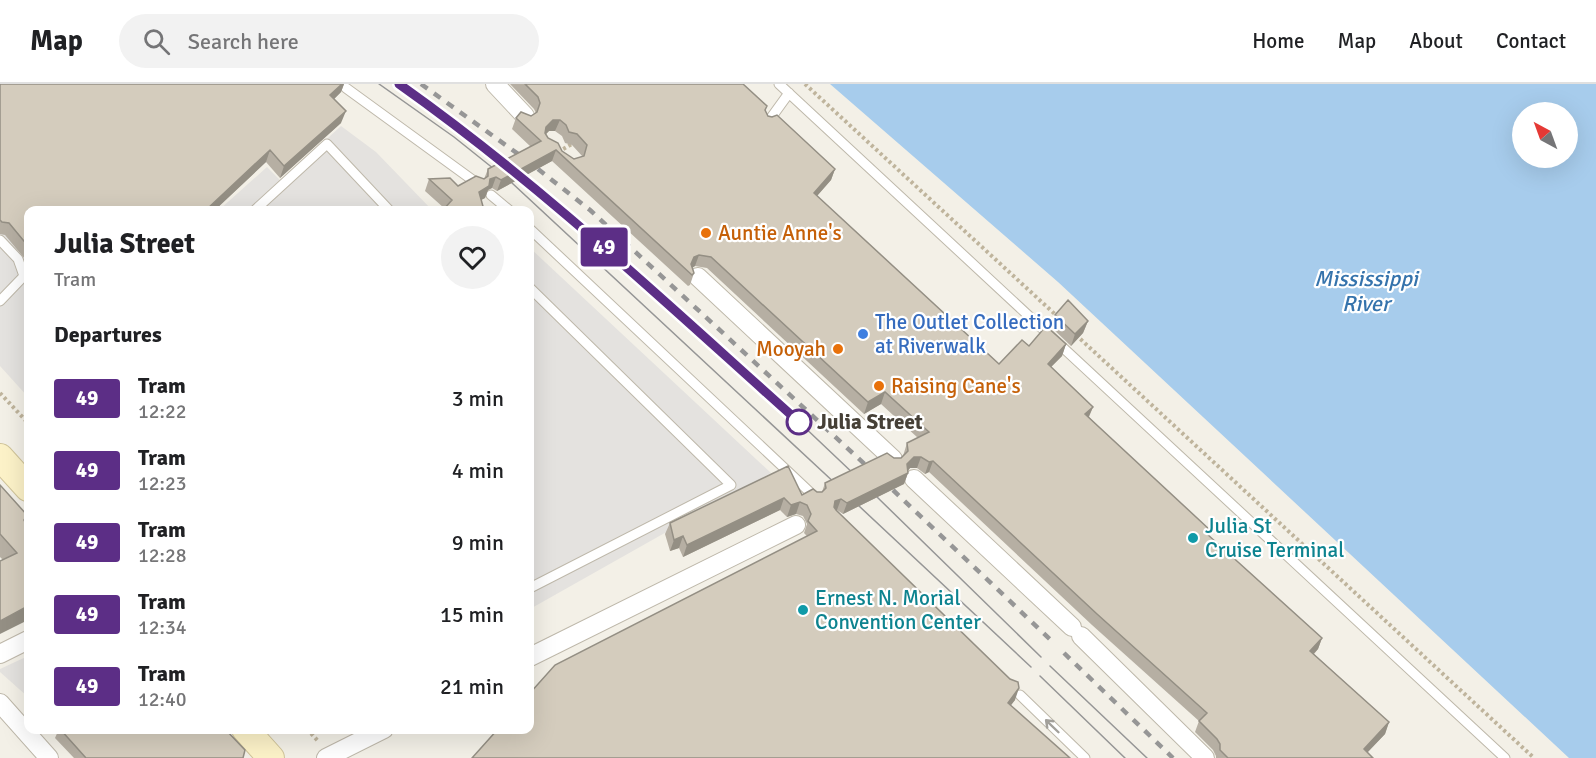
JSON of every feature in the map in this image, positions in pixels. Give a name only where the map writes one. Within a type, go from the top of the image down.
[{"type":"street","points":[[495,84],[525,116]]},
{"type":"street","points":[[698,277],[892,459]]},
{"type":"street","points":[[3,466],[24,484]]},
{"type":"street","points":[[914,479],[1077,631],[1205,758]]},
{"type":"street","points":[[534,655],[796,525]]},
{"type":"street","points":[[0,654],[24,642]]},
{"type":"street","points":[[0,703],[24,730]]},
{"type":"street","points":[[28,734],[49,758]]},
{"type":"street","points":[[249,734],[271,758]]},
{"type":"street","points":[[322,750],[369,734]]},
{"type":"lane","points":[[779,84],[1505,758]]},
{"type":"lane","points":[[346,87],[478,184]]},
{"type":"lane","points":[[768,122],[789,93]]},
{"type":"lane","points":[[259,206],[327,144],[385,206]]},
{"type":"lane","points":[[491,195],[504,206]]},
{"type":"lane","points":[[534,233],[815,497]]},
{"type":"lane","points":[[0,240],[18,259],[24,276],[0,301]]},
{"type":"lane","points":[[534,292],[731,485],[534,586]]},
{"type":"lane","points":[[1020,695],[1085,758]]},
{"type":"path","points":[[806,84],[1061,320]]},
{"type":"path","points":[[555,153],[572,144]]},
{"type":"path","points":[[1070,328],[1534,758]]},
{"type":"path","points":[[0,393],[24,419]]},
{"type":"path","points":[[311,734],[322,750]]},
{"type":"shaded area","points":[[341,126],[376,152],[428,206],[223,206],[267,167],[281,181]]},
{"type":"shaded area","points":[[0,214],[24,241],[24,393],[0,366]]},
{"type":"shaded area","points":[[534,252],[771,473],[534,607]]},
{"type":"shaded area","points":[[24,658],[24,693],[0,672],[0,669]]},
{"type":"water","name":"Mississippi River","points":[[830,84],[1596,84],[1596,758],[1569,758],[1058,282]]},
{"type":"building","points":[[0,84],[342,84],[330,95],[346,111],[284,166],[270,150],[210,206],[24,206],[24,241],[9,223],[0,220]]},
{"type":"building","points":[[525,84],[743,84],[767,106],[765,110],[768,116],[777,115],[835,169],[814,193],[999,364],[1022,340],[1029,346],[1046,326],[1066,344],[1048,364],[1093,407],[1085,414],[1210,530],[1207,534],[1322,638],[1310,651],[1389,722],[1364,749],[1373,758],[1228,758],[1220,750],[1217,739],[1199,721],[1207,713],[933,461],[929,462],[921,457],[914,457],[907,464],[908,473],[847,503],[841,499],[835,501],[834,507],[1010,679],[1018,682],[1019,688],[1008,703],[1070,758],[472,758],[494,734],[534,734],[534,689],[555,665],[817,531],[808,521],[811,514],[807,505],[800,502],[791,505],[784,498],[687,545],[683,536],[674,540],[670,523],[788,466],[802,495],[813,489],[822,492],[826,488],[825,483],[887,453],[894,458],[901,458],[908,451],[907,443],[929,432],[885,392],[868,402],[711,257],[699,255],[694,257],[691,264],[694,273],[692,275],[556,150],[501,180],[496,177],[490,179],[489,186],[479,192],[483,206],[447,206],[452,200],[429,179],[450,178],[458,186],[476,176],[484,179],[488,176],[488,169],[541,141],[516,118],[521,112],[531,116],[537,112],[540,103],[538,97]],"holes":[[[553,120],[560,120],[569,132],[577,134],[587,145],[584,156],[574,159],[562,151],[558,143],[548,138],[545,133],[546,127]]]},
{"type":"building","points":[[1068,300],[1088,321],[1075,334],[1055,315]]},
{"type":"building","points":[[0,485],[24,512],[24,608],[0,621],[0,561],[17,553],[0,534]]},
{"type":"building","points":[[64,734],[230,734],[245,750],[243,758],[86,758]]},
{"type":"tram line","points":[[379,84],[454,137],[499,173]]},
{"type":"tram line","points":[[399,84],[465,131],[510,167]]},
{"type":"tram line","name":"49","points":[[399,84],[465,131],[523,177],[799,422]]},
{"type":"tram line","points":[[523,177],[799,422],[857,477]]},
{"type":"tram line","points":[[512,183],[838,486]]},
{"type":"tram line","points":[[877,497],[1041,657]]},
{"type":"tram line","points":[[859,506],[1031,667]]},
{"type":"tram line","points":[[1050,666],[1147,758]]},
{"type":"tram line","points":[[1040,676],[1125,758]]},
{"type":"railway","points":[[421,84],[525,159]]},
{"type":"railway","points":[[538,169],[590,210],[871,470]]},
{"type":"railway","points":[[893,490],[1055,644]]},
{"type":"railway","points":[[1064,653],[1173,758]]},
{"type":"place","name":"Auntie Anne's","points":[[706,233]]},
{"type":"place","name":"The Outlet Collection at Riverwalk","points":[[863,334]]},
{"type":"place","name":"Mooyah","points":[[838,349]]},
{"type":"place","name":"Raising Cane's","points":[[879,386]]},
{"type":"place","name":"Julia Street","points":[[799,422]]},
{"type":"place","name":"Julia St Cruise Terminal","points":[[1193,538]]},
{"type":"place","name":"Ernest N. Morial Convention Center","points":[[803,610]]}]
